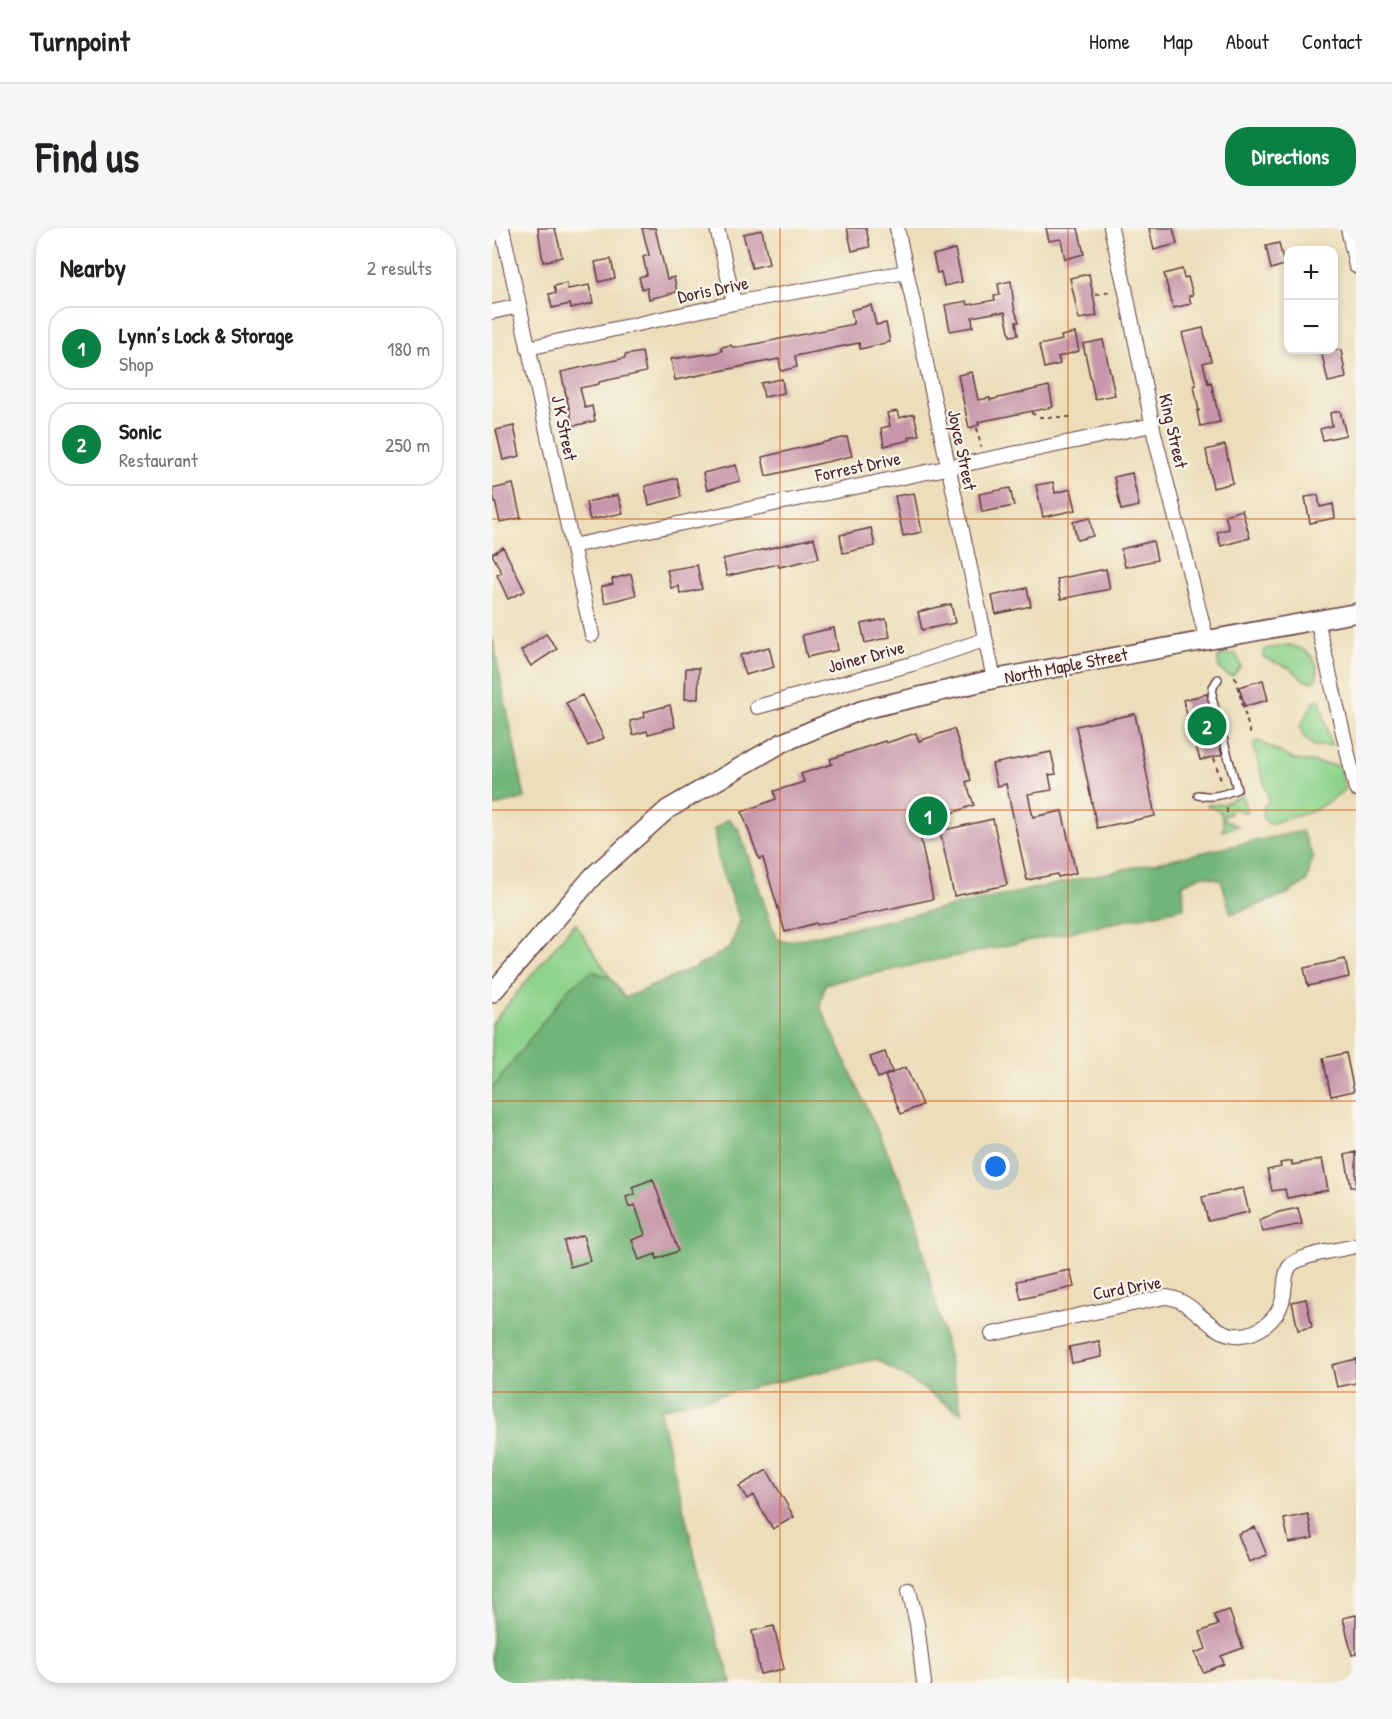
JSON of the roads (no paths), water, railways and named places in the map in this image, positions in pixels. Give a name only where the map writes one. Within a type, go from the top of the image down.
[{"type":"main road","name":"North Maple Street","points":[[492,993],[594,875],[668,809],[782,743],[862,710],[994,680],[1356,613]]},
{"type":"street","name":"J K Street","points":[[502,228],[592,635]]},
{"type":"street","points":[[717,228],[734,303]]},
{"type":"street","name":"Joyce Street","points":[[897,228],[994,680]]},
{"type":"street","name":"King Street","points":[[1111,228],[1152,425],[1207,640]]},
{"type":"street","points":[[1348,228],[1356,266]]},
{"type":"street","name":"Doris Drive","points":[[528,348],[734,303],[906,272]]},
{"type":"street","points":[[492,312],[519,306]]},
{"type":"street","name":"Forrest Drive","points":[[572,546],[1152,425]]},
{"type":"street","points":[[1317,620],[1356,789]]},
{"type":"street","name":"Joiner Drive","points":[[757,707],[912,664],[984,640]]},
{"type":"street","name":"Curd Drive","points":[[992,1334],[1165,1297],[1180,1300],[1221,1331],[1231,1335],[1250,1334],[1265,1326],[1276,1316],[1282,1302],[1289,1268],[1295,1262],[1356,1246]]},
{"type":"street","points":[[909,1590],[917,1624],[924,1683]]},
{"type":"lane","points":[[1198,795],[1210,797],[1237,789],[1212,698],[1213,687],[1218,679]]},
{"type":"place","name":"Sonic","points":[[1207,726]]},
{"type":"place","name":"Lynn’s Lock & Storage","points":[[928,816]]}]
